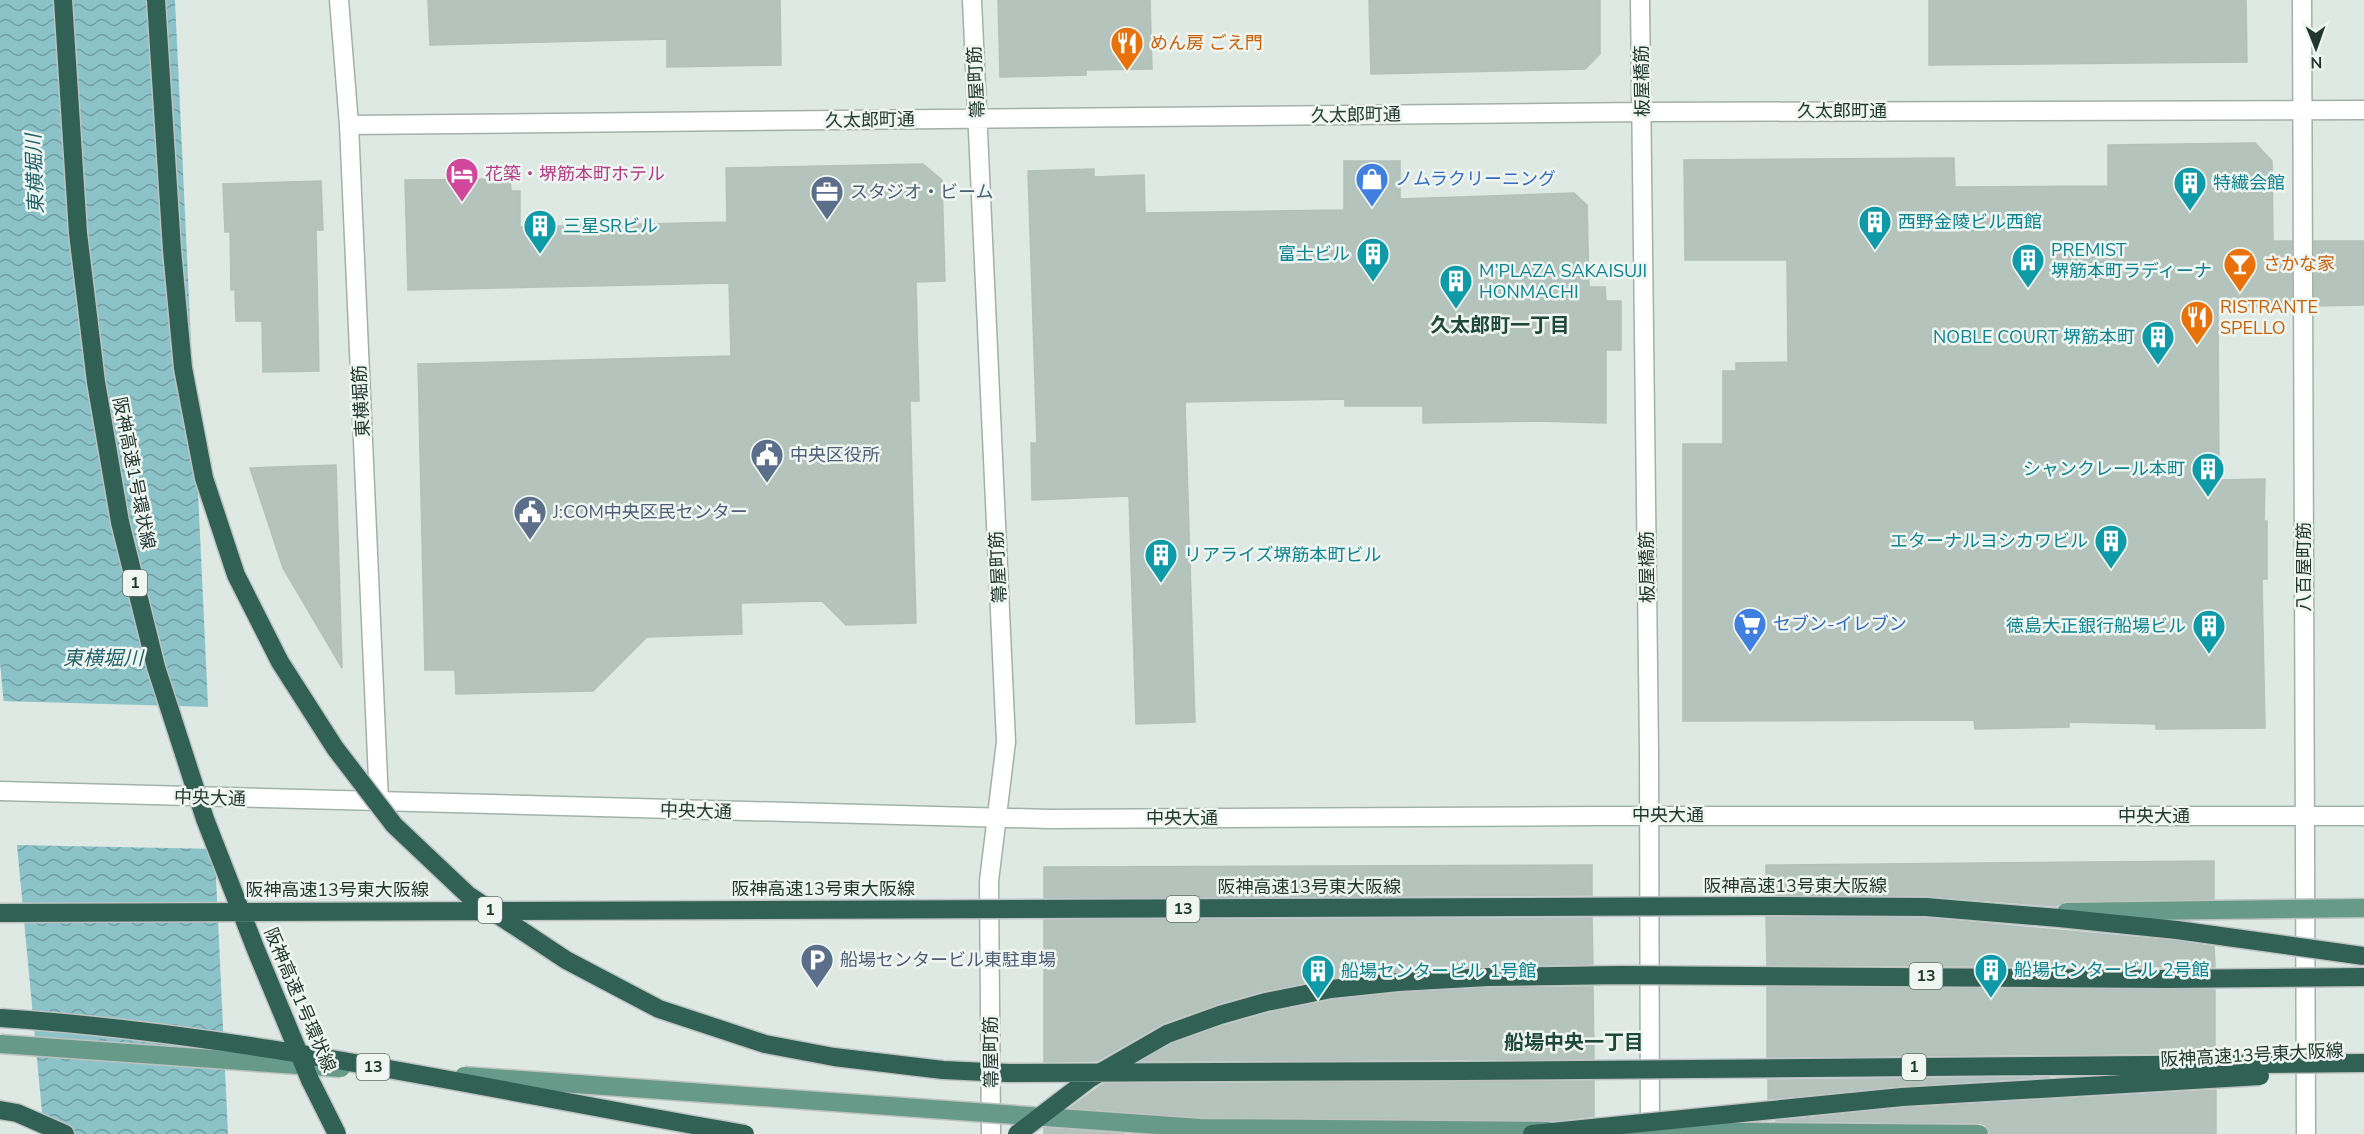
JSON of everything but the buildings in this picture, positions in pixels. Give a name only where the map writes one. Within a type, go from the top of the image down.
[{"type":"highway","name":"阪神高速1号環状線","points":[[63,0],[78,233],[96,382],[120,522],[156,667],[205,819],[310,1080],[337,1134]]},
{"type":"highway","name":"1","points":[[156,0],[172,249],[183,368],[204,478],[236,575],[255,614],[280,662],[335,748],[394,825],[468,895],[566,960],[659,1009],[765,1044],[834,1057],[943,1070],[1008,1073],[2364,1063]]},
{"type":"highway","name":"阪神高速13号東大阪線","points":[[0,915],[1926,907],[2176,930],[2364,956]]},
{"type":"highway","name":"13","points":[[1017,1134],[1089,1079],[1167,1034],[1266,1002],[1331,989],[1398,982],[1488,977],[1621,975],[2166,979],[2364,977]]},
{"type":"highway","name":"13","points":[[0,1018],[105,1027],[282,1051],[745,1134]]},
{"type":"highway","name":"阪神高速13号東大阪線","points":[[1532,1134],[1902,1097],[2364,1070]]},
{"type":"highway","points":[[0,1110],[16,1113],[65,1134]]},
{"type":"main road","points":[[0,915],[2230,912],[2364,908]]},
{"type":"main road","points":[[0,1044],[1200,1128],[1979,1134]]},
{"type":"street","name":"東横堀筋","points":[[339,0],[349,125],[379,802]]},
{"type":"street","name":"箒屋町筋","points":[[972,0],[1006,742],[989,880],[991,1134]]},
{"type":"street","name":"板屋橋筋","points":[[1640,0],[1649,815],[1650,1134]]},
{"type":"street","name":"八百屋町筋","points":[[2302,0],[2306,1134]]},
{"type":"street","name":"久太郎町通","points":[[349,125],[1642,112],[2364,110]]},
{"type":"street","name":"中央大通","points":[[2,792],[996,819],[1649,815],[2364,816]]},
{"type":"water","name":"東横堀川","points":[[0,0],[175,0],[228,1134],[44,1134],[0,663]]},
{"type":"pier","points":[[1,701],[211,707],[218,849],[14,845]]},
{"type":"place","name":"めん房 ごえ門","points":[[1127,72]]},
{"type":"place","name":"花築・堺筋本町ホテル","points":[[462,203]]},
{"type":"place","name":"ノムラクリーニング","points":[[1372,208]]},
{"type":"place","name":"特繊会館","points":[[2190,212]]},
{"type":"place","name":"スタジオ・ビーム","points":[[827,221]]},
{"type":"place","name":"西野金陵ビル西館","points":[[1875,251]]},
{"type":"place","name":"三星SRビル","points":[[540,255]]},
{"type":"place","name":"富士ビル","points":[[1373,283]]},
{"type":"place","name":"PREMIST 堺筋本町ラディーナ","points":[[2028,289]]},
{"type":"place","name":"さかな家","points":[[2240,293]]},
{"type":"place","name":"M’PLAZA SAKAISUJI HONMACHI","points":[[1456,310]]},
{"type":"place","name":"RISTRANTE SPELLO","points":[[2197,346]]},
{"type":"place","name":"NOBLE COURT 堺筋本町","points":[[2158,366]]},
{"type":"place","name":"中央区役所","points":[[767,484]]},
{"type":"place","name":"シャンクレール本町","points":[[2208,498]]},
{"type":"place","name":"J:COM中央区民センター","points":[[530,541]]},
{"type":"place","name":"エターナルヨシカワビル","points":[[2111,570]]},
{"type":"place","name":"リアライズ堺筋本町ビル","points":[[1161,584]]},
{"type":"place","name":"セブン-イレブン","points":[[1750,653]]},
{"type":"place","name":"徳島大正銀行船場ビル","points":[[2209,655]]},
{"type":"place","name":"船場センタービル東駐車場","points":[[817,989]]},
{"type":"place","name":"船場センタービル 2号館","points":[[1991,999]]},
{"type":"place","name":"船場センタービル 1号館","points":[[1318,1000]]},
{"type":"district","name":"久太郎町一丁目","points":[[1500,325]]},
{"type":"district","name":"船場中央一丁目","points":[[1574,1042]]}]
